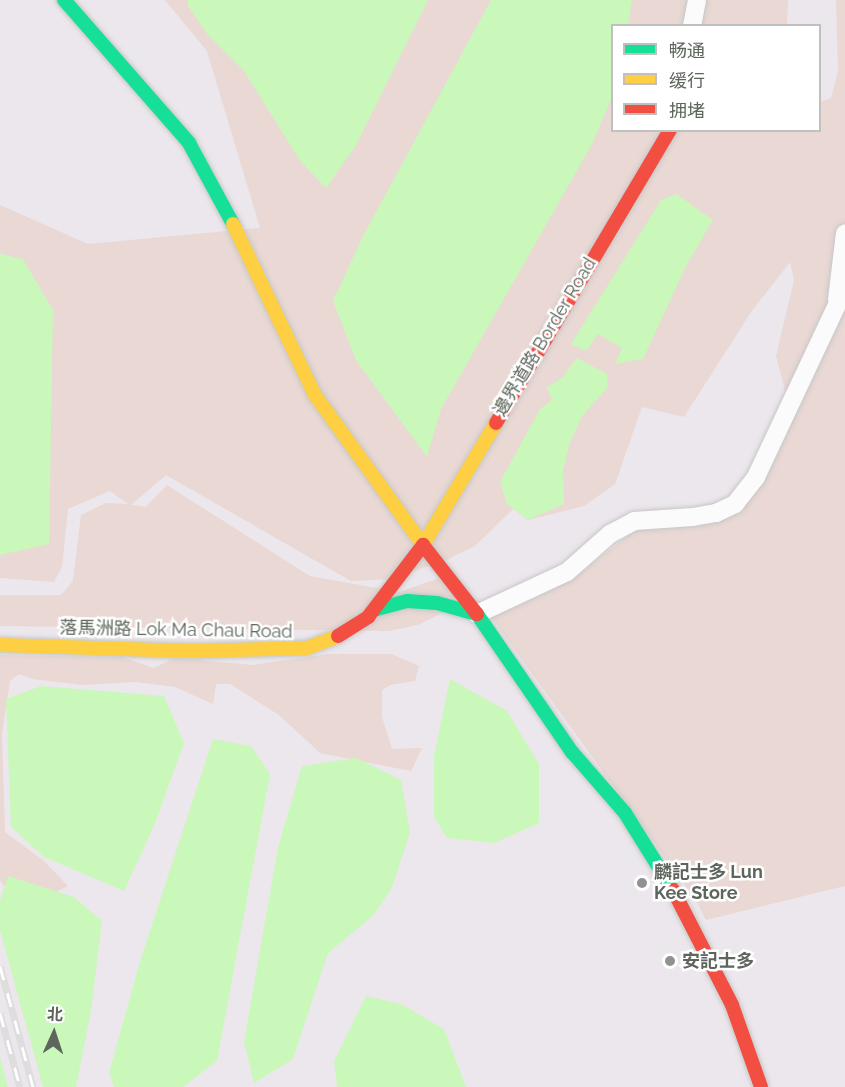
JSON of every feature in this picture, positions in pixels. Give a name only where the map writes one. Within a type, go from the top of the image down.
[{"type":"street","points":[[64,0],[189,143],[228,214],[275,318],[315,395],[423,544],[477,614],[493,631],[572,752],[625,813],[661,867],[732,1005],[761,1087]]},
{"type":"street","points":[[692,24],[697,0]]},
{"type":"street","name":"邊界道路 Border Road","points":[[423,544],[669,132]]},
{"type":"street","points":[[477,614],[567,572],[610,534],[634,521],[693,517],[735,504],[756,477],[841,294],[845,233]]},
{"type":"street","name":"落馬洲路 Lok Ma Chau Road","points":[[0,645],[296,650],[349,632],[377,609],[423,544]]},
{"type":"street","name":"落馬洲路 Lok Ma Chau Road","points":[[377,609],[421,601],[477,614]]},
{"type":"shaded area","points":[[165,0],[788,0],[787,24],[611,24],[611,132],[821,132],[821,102],[831,98],[838,71],[836,0],[845,0],[845,886],[706,920],[695,899],[489,614],[579,574],[638,527],[738,510],[789,405],[776,356],[794,280],[790,262],[751,312],[684,417],[642,407],[615,484],[584,506],[528,520],[513,509],[475,546],[446,560],[391,579],[351,581],[166,475],[131,505],[146,507],[167,485],[310,576],[399,592],[449,575],[457,606],[418,625],[389,631],[0,626],[0,595],[61,595],[73,581],[81,515],[106,503],[128,504],[110,491],[68,509],[62,567],[54,582],[0,578],[0,205],[88,244],[260,228],[207,51]]},
{"type":"shaded area","points":[[188,0],[428,0],[355,147],[326,188],[301,162],[244,71],[208,35],[188,6]]},
{"type":"shaded area","points":[[491,0],[632,0],[628,24],[611,24],[611,99],[592,144],[441,409],[427,457],[356,360],[333,301],[363,236]]},
{"type":"shaded area","points":[[676,194],[713,220],[687,264],[643,359],[615,364],[622,348],[598,334],[586,351],[571,344],[661,200]]},
{"type":"shaded area","points":[[0,254],[23,259],[53,310],[49,544],[0,555]]},
{"type":"shaded area","points":[[577,358],[607,374],[608,387],[582,416],[569,445],[563,471],[564,504],[528,520],[507,504],[500,482],[540,409],[552,400],[547,387],[562,378]]},
{"type":"shaded area","points":[[328,654],[391,654],[419,666],[415,681],[390,685],[382,690],[382,717],[392,749],[422,748],[411,771],[320,753],[279,715],[230,684],[216,684],[213,704],[175,687],[136,682],[82,685],[32,679],[19,674],[10,681],[2,734],[5,832],[44,861],[68,886],[40,900],[11,895],[0,880],[0,655],[123,657],[153,668],[175,658],[253,665]]},
{"type":"shaded area","points":[[450,679],[507,711],[539,764],[539,823],[494,843],[447,838],[434,817],[434,756]]},
{"type":"shaded area","points":[[41,686],[164,696],[184,743],[154,826],[124,891],[44,857],[11,827],[6,699]]},
{"type":"shaded area","points":[[213,739],[251,746],[270,774],[217,1061],[183,1087],[114,1087],[109,1073],[141,958]]},
{"type":"shaded area","points":[[356,758],[401,780],[410,833],[392,887],[374,915],[328,953],[293,1059],[254,1083],[244,1042],[278,847],[302,766]]},
{"type":"shaded area","points":[[8,876],[74,897],[102,921],[91,1011],[76,1087],[0,1087],[0,900]]},
{"type":"shaded area","points":[[366,996],[401,1004],[444,1029],[466,1087],[337,1087],[334,1061]]},
{"type":"pier","points":[[0,930],[43,1087],[8,1087],[0,1057]]},
{"type":"railway","points":[[0,966],[33,1087]]},
{"type":"railway","points":[[0,1013],[20,1087]]},
{"type":"traffic: fast","points":[[64,0],[189,143],[233,224]]},
{"type":"traffic: fast","points":[[377,609],[407,601],[437,603],[477,614],[572,752],[625,813],[673,890]]},
{"type":"traffic: slow","points":[[233,224],[315,395],[423,545],[496,423]]},
{"type":"traffic: slow","points":[[0,645],[196,651],[307,648],[338,636]]},
{"type":"traffic: jam","points":[[496,423],[669,132]]},
{"type":"traffic: jam","points":[[338,636],[368,617],[423,545],[477,614]]},
{"type":"traffic: jam","points":[[673,890],[732,1005],[761,1087]]},
{"type":"place","name":"麟記士多 Lun Kee Store","points":[[642,883]]},
{"type":"place","name":"安記士多","points":[[670,961]]}]
